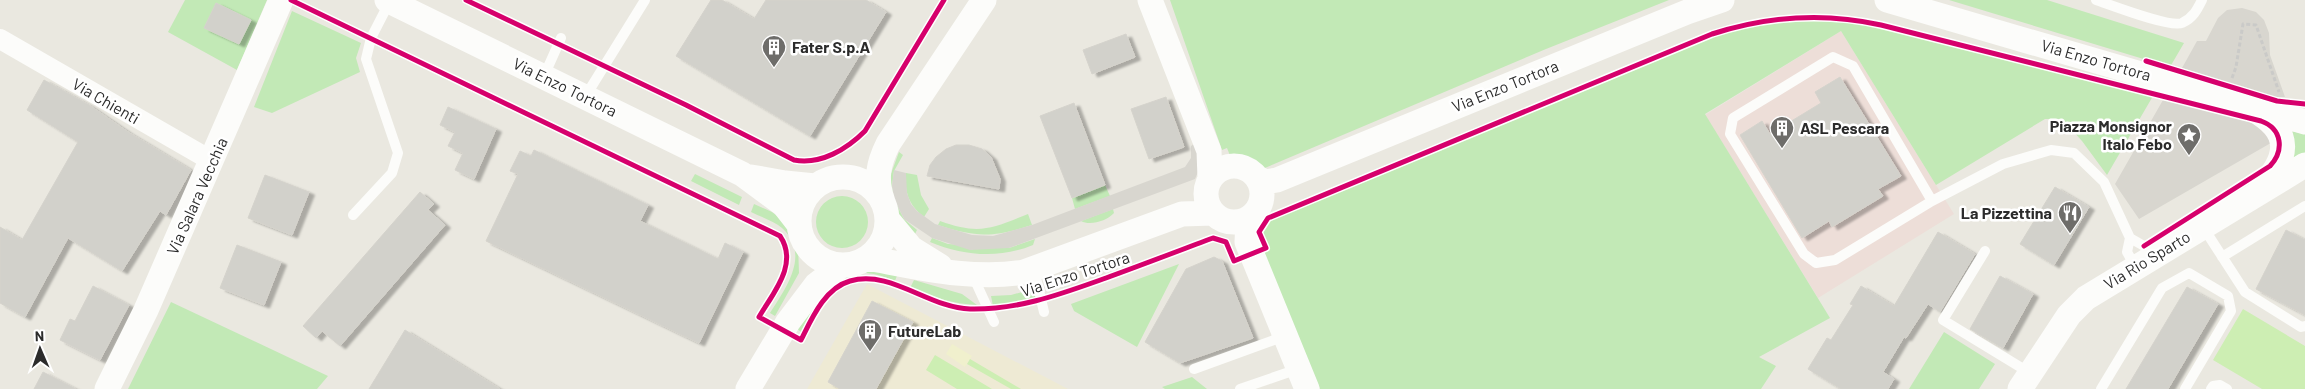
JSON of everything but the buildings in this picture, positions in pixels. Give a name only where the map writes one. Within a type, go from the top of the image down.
[{"type":"street","name":"Via Salara Vecchia","points":[[107,389],[146,310],[281,0]]},
{"type":"street","points":[[802,234],[821,260],[842,265],[855,263],[867,258],[878,248],[885,234],[885,210],[878,185],[880,160],[888,144],[984,0]]},
{"type":"street","points":[[1150,0],[1209,151],[1219,160],[1233,201],[1303,379]]},
{"type":"street","name":"Via Enzo Tortora","points":[[867,258],[973,276],[1001,275],[1034,268],[1182,214],[1233,201],[1268,182],[1687,12],[1722,0]]},
{"type":"street","name":"Via Enzo Tortora","points":[[1887,0],[2305,122]]},
{"type":"street","name":"Via Enzo Tortora","points":[[388,1],[742,174],[784,205],[802,234]]},
{"type":"street","name":"Via Chienti","points":[[0,39],[212,161]]},
{"type":"street","points":[[2239,102],[2286,110],[2305,108]]},
{"type":"street","points":[[2239,102],[2270,120],[2283,138],[2283,148],[2277,166],[2255,194]]},
{"type":"street","points":[[845,177],[873,158],[888,144]]},
{"type":"street","name":"Via Rio Sparto","points":[[2026,381],[2069,315],[2086,298],[2305,165]]},
{"type":"street","name":"Via Enzo Tortora","points":[[742,174],[786,183],[815,186]]},
{"type":"street","points":[[788,322],[804,276],[800,209],[806,196],[815,186],[834,177],[845,177],[867,184],[885,210]]},
{"type":"street","name":"Via Enzo Tortora","points":[[885,210],[911,248],[948,271]]},
{"type":"street","points":[[748,389],[788,322],[816,285],[842,265]]},
{"type":"lane","points":[[585,97],[644,0]]},
{"type":"lane","points":[[2096,0],[2168,23],[2180,24],[2193,16],[2202,0]]},
{"type":"lane","points":[[352,215],[392,173],[398,153],[366,59],[371,38],[388,1]]},
{"type":"lane","points":[[543,77],[561,38]]},
{"type":"lane","points":[[1932,201],[1852,66],[1833,57],[1733,118],[1730,134],[1804,254],[1816,263],[1835,260],[1932,201],[2003,164],[2051,150],[2074,153],[2104,182],[2130,238],[2144,246],[2143,262],[2127,252],[2130,238]]},
{"type":"lane","points":[[2222,257],[2305,206]]},
{"type":"lane","points":[[2202,226],[2245,292],[2301,327],[2305,326]]},
{"type":"lane","points":[[1986,251],[1943,320],[2026,381]]},
{"type":"lane","points":[[1034,268],[1044,312]]},
{"type":"lane","points":[[2101,389],[2162,288],[2189,274],[2228,296],[2231,311],[2185,389]]},
{"type":"lane","points":[[973,276],[994,322]]},
{"type":"lane","points":[[1194,369],[1285,336]]},
{"type":"lane","points":[[1240,389],[1303,379]]},
{"type":"lane","points":[[2211,389],[2213,386],[2220,385],[2227,389]]},
{"type":"path","points":[[2234,73],[2243,24],[2256,25],[2280,94]]},
{"type":"shaded area","points":[[2242,8],[2256,12],[2264,20],[2269,33],[2270,55],[2285,97],[2277,98],[2182,68],[2197,41],[2206,41],[2218,18],[2227,10]]},
{"type":"shaded area","points":[[1841,31],[1954,214],[1818,298],[1705,115]]},
{"type":"shaded area","name":"Piazza Monsignor Italo Febo","points":[[2163,100],[2258,123],[2276,140],[2139,219],[2115,184]]},
{"type":"shaded area","points":[[1195,143],[1198,153],[1198,172],[1195,179],[1009,248],[970,250],[932,238],[904,219],[894,199],[892,186],[894,170],[906,173],[907,193],[911,204],[917,211],[935,224],[972,235],[993,236],[1032,225],[1185,167],[1191,158],[1191,146]]},
{"type":"shaded area","points":[[867,284],[1068,389],[807,389]]},
{"type":"green space","points":[[185,0],[267,0],[237,70],[168,32]]},
{"type":"green space","points":[[1170,0],[1669,0],[1546,49],[1260,170],[1244,160],[1231,158],[1227,148],[1222,150]]},
{"type":"green space","points":[[1949,0],[2047,0],[2184,43],[2170,67]]},
{"type":"green space","points":[[292,11],[361,43],[356,58],[360,72],[272,113],[254,107]]},
{"type":"green space","points":[[1795,19],[1839,20],[1867,24],[2153,96],[2107,175],[2082,141],[2062,119],[2045,119],[1936,185],[1841,31],[1705,114],[1830,318],[1759,357],[1776,366],[1761,389],[1320,389],[1262,251],[1267,248],[1261,232],[1269,219],[1712,35],[1756,23]]},
{"type":"green space","points":[[2281,129],[2305,134],[2305,160],[2276,180]]},
{"type":"green space","points":[[899,152],[903,155],[894,171],[892,186],[894,199],[904,219],[917,230],[915,234],[893,210],[889,179]]},
{"type":"green space","points":[[906,173],[917,175],[921,195],[929,209],[924,217],[911,203],[906,186]]},
{"type":"green space","points":[[695,174],[742,197],[739,205],[691,181]]},
{"type":"green space","points":[[1105,185],[1110,196],[1075,209],[1072,198]]},
{"type":"green space","points":[[837,196],[847,196],[856,200],[864,208],[868,222],[864,236],[856,244],[847,248],[837,248],[828,244],[820,236],[816,227],[816,217],[820,208],[828,200]]},
{"type":"green space","points":[[754,204],[772,212],[790,226],[798,244],[799,273],[775,316],[770,313],[783,293],[793,271],[795,249],[790,238],[782,228],[751,212]]},
{"type":"green space","points":[[1113,209],[1114,213],[1103,220],[1094,223],[1081,221]]},
{"type":"green space","points":[[1028,214],[1032,225],[996,234],[975,234],[938,225],[940,221],[965,228],[985,228]]},
{"type":"green space","points":[[932,238],[948,244],[1009,248],[1035,239],[1033,245],[1020,249],[994,254],[982,254],[943,247],[930,242]]},
{"type":"green space","points":[[1179,264],[1137,347],[1074,311],[1071,304]]},
{"type":"green space","points":[[864,266],[898,273],[895,281],[861,273],[848,276],[837,282],[827,292],[818,303],[801,332],[796,328],[816,297],[831,281],[851,269]]},
{"type":"green space","points":[[914,280],[962,294],[977,305],[943,300],[910,288]]},
{"type":"green space","points":[[1033,289],[1036,298],[993,306],[991,296],[1011,295]]},
{"type":"green space","points":[[171,302],[328,376],[317,389],[128,389]]},
{"type":"green space","points":[[2243,309],[2305,346],[2305,389],[2262,389],[2213,360]]},
{"type":"green space","points":[[1944,332],[1995,364],[1979,389],[1909,389]]},
{"type":"green space","points":[[935,355],[992,389],[957,389],[926,370]]},
{"type":"green space","points":[[970,359],[1021,389],[1011,389],[967,364]]},
{"type":"green space","points":[[1192,377],[1207,389],[1165,389],[1162,387]]},
{"type":"sand","points":[[952,344],[972,356],[965,367],[946,354]]},
{"type":"cycle path","points":[[291,0],[780,236],[787,257],[785,268],[777,288],[759,317],[801,340],[826,297],[833,290],[850,281],[880,280],[895,284],[940,303],[970,309],[988,309],[1023,304],[1056,295],[1213,238],[1226,242],[1234,261],[1266,248],[1259,232],[1268,218],[1712,34],[1754,23],[1796,18],[1838,18],[1881,25],[2261,121],[2274,129],[2279,141],[2279,147],[2278,154],[2270,166],[2144,246]]},
{"type":"cycle path","points":[[466,0],[686,105],[794,160],[804,161],[824,158],[833,154],[850,144],[865,131],[944,0]]},
{"type":"cycle path","points":[[2146,61],[2277,101],[2305,104]]},
{"type":"place","name":"Fater S.p.A","points":[[774,68]]},
{"type":"place","name":"ASL Pescara","points":[[1782,149]]},
{"type":"place","name":"Piazza Monsignor Italo Febo","points":[[2189,156]]},
{"type":"place","name":"La Pizzettina","points":[[2070,234]]},
{"type":"place","name":"FutureLab","points":[[870,352]]}]
